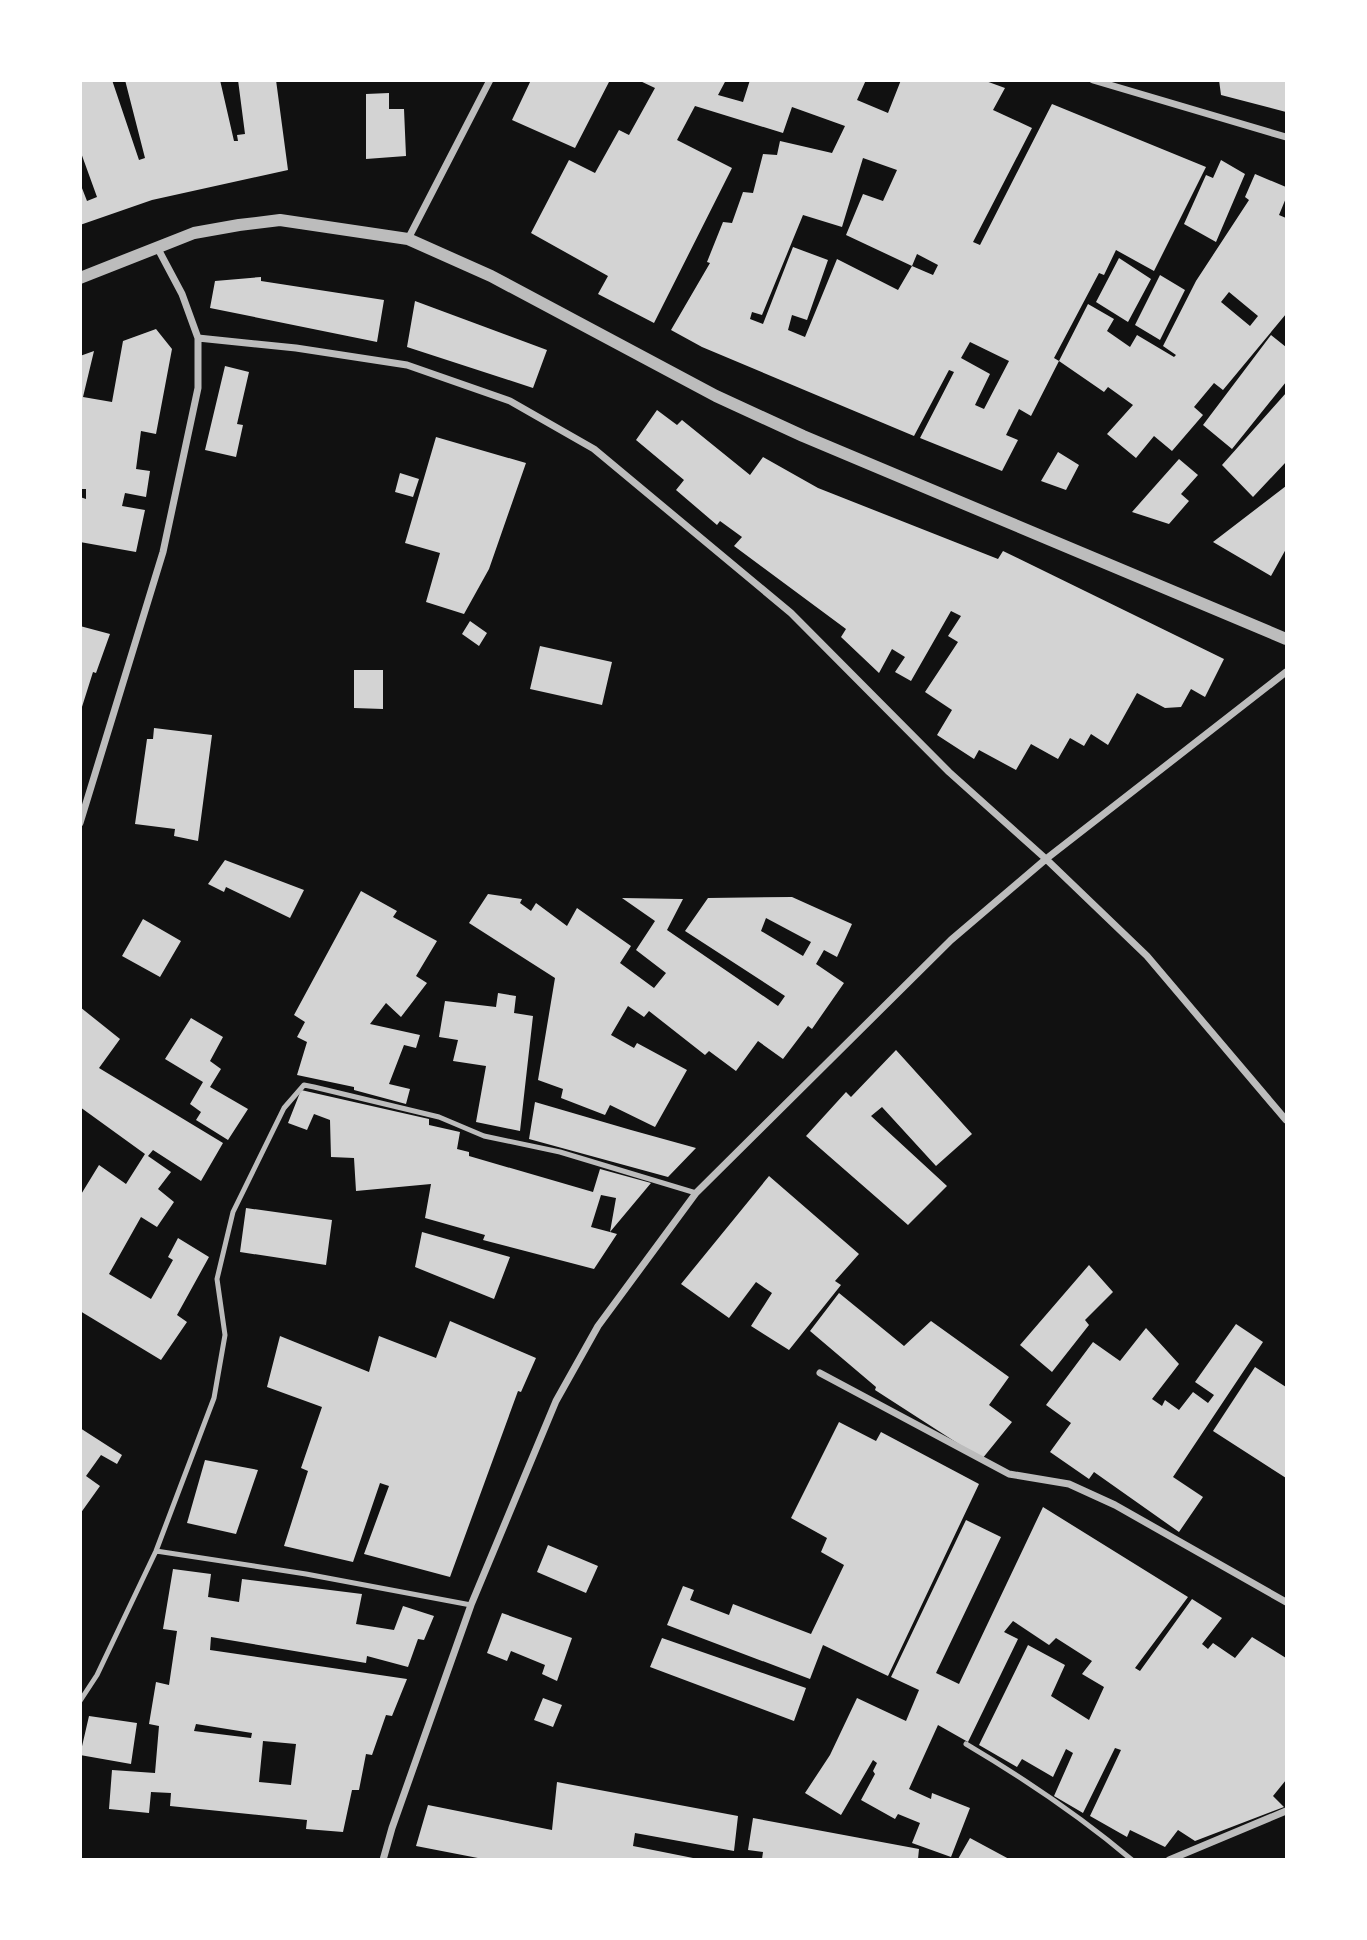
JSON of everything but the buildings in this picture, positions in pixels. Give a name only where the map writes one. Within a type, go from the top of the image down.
[{"type":"street","points":[[408,239],[490,80]]},
{"type":"street","points":[[1093,80],[1286,137]]},
{"type":"street","points":[[80,278],[194,233],[280,220],[408,239],[491,276],[716,396],[803,436],[1286,639]]},
{"type":"street","points":[[80,823],[163,552],[198,388],[198,338],[182,294],[157,247]]},
{"type":"street","points":[[198,338],[296,348],[407,365],[510,401],[594,449],[792,613],[949,772],[1046,859],[1147,956],[1286,1120]]},
{"type":"street","points":[[383,1860],[391,1828],[471,1605],[556,1401],[598,1325],[696,1193],[951,940],[1046,859],[1286,672]]},
{"type":"street","points":[[820,1373],[1009,1474],[1069,1485],[1115,1505],[1286,1602]]},
{"type":"street","points":[[1170,1860],[1286,1811]]},
{"type":"lane","points":[[80,1701],[97,1675],[156,1551],[193,1446],[214,1398],[225,1335],[217,1279],[233,1212],[284,1108],[304,1085],[439,1117],[484,1136],[561,1152],[696,1193]]},
{"type":"lane","points":[[156,1551],[306,1574],[471,1605]]},
{"type":"lane","points":[[966,1744],[1026,1779],[1093,1827],[1132,1860]]}]
